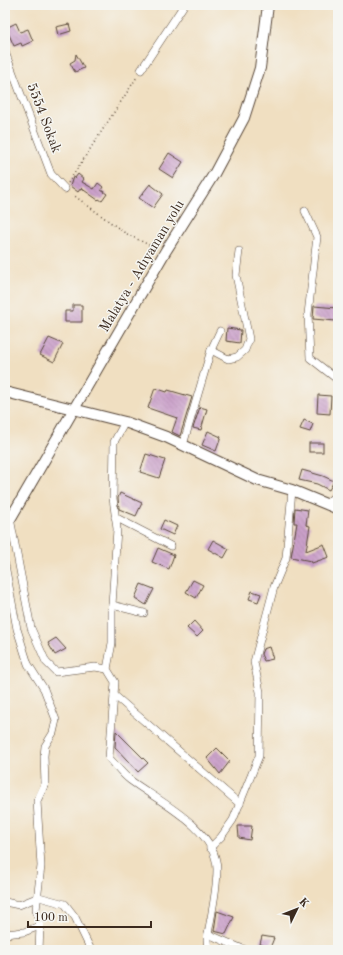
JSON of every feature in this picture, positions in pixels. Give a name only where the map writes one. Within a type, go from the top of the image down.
[{"type":"main road","name":"Malatya - Adıyaman yolu","points":[[5,528],[165,252],[214,174],[244,118],[260,68],[268,5]]},
{"type":"main road","points":[[5,392],[125,422],[183,445],[258,480],[292,490],[338,510]]},
{"type":"street","points":[[141,70],[184,5]]},
{"type":"street","name":"5554 Sokak","points":[[5,52],[51,174],[65,189]]},
{"type":"street","points":[[305,211],[317,237],[308,314],[310,358],[338,380]]},
{"type":"street","points":[[211,350],[228,358],[237,357],[245,350],[249,339],[236,275],[239,250]]},
{"type":"street","points":[[183,445],[211,350],[220,331]]},
{"type":"street","points":[[125,422],[114,442],[113,498],[117,529],[112,605],[112,643],[108,669],[114,682],[109,758],[129,779],[185,817],[214,853],[217,868],[208,934],[208,950]]},
{"type":"street","points":[[210,848],[221,837],[233,820],[259,756],[260,692],[254,662],[274,587],[286,558],[292,490]]},
{"type":"street","points":[[326,504],[338,493]]},
{"type":"street","points":[[115,517],[171,546]]},
{"type":"street","points":[[10,518],[31,628],[46,662],[56,672],[95,667],[108,669]]},
{"type":"street","points":[[5,565],[17,629],[28,664],[44,689],[56,720],[53,732],[45,746],[45,784],[37,801],[41,866],[39,897],[36,910],[40,926],[39,950]]},
{"type":"street","points":[[112,605],[144,613]]},
{"type":"street","points":[[114,695],[240,804]]},
{"type":"street","points":[[5,902],[19,905],[39,897],[65,904],[75,917],[90,950]]},
{"type":"street","points":[[5,934],[24,932],[40,926]]},
{"type":"street","points":[[208,934],[244,950]]},
{"type":"path","points":[[141,70],[65,189],[125,234],[165,252]]},
{"type":"building","points":[[16,23],[20,32],[28,29],[33,41],[22,46],[21,43],[14,46],[6,28]]},
{"type":"building","points":[[69,24],[71,31],[58,35],[56,27]]},
{"type":"building","points":[[76,54],[84,68],[75,72],[70,63],[75,60]]},
{"type":"building","points":[[169,153],[183,162],[173,178],[159,169]]},
{"type":"building","points":[[78,174],[84,179],[82,182],[94,189],[98,183],[103,187],[101,190],[107,194],[102,201],[99,199],[98,200],[81,188],[78,192],[70,186],[73,177],[75,178]]},
{"type":"building","points":[[150,184],[163,194],[153,208],[139,198]]},
{"type":"building","points":[[73,305],[82,305],[82,322],[65,322],[65,311],[73,311]]},
{"type":"building","points":[[314,306],[337,308],[336,321],[313,319]]},
{"type":"building","points":[[227,328],[241,330],[240,343],[226,341]]},
{"type":"building","points":[[49,338],[63,344],[54,362],[40,355]]},
{"type":"building","points":[[155,388],[192,397],[180,436],[172,432],[177,418],[148,408]]},
{"type":"building","points":[[318,395],[331,396],[330,414],[317,413]]},
{"type":"building","points":[[200,407],[207,409],[201,430],[193,428]]},
{"type":"building","points":[[304,420],[313,424],[310,432],[300,429]]},
{"type":"building","points":[[208,431],[221,437],[216,451],[202,445]]},
{"type":"building","points":[[309,443],[323,443],[323,452],[309,452]]},
{"type":"building","points":[[146,454],[165,460],[159,478],[140,472]]},
{"type":"building","points":[[302,470],[334,481],[329,490],[317,484],[299,480]]},
{"type":"building","points":[[120,493],[142,503],[136,516],[119,509],[118,498]]},
{"type":"building","points":[[295,508],[308,510],[306,525],[310,526],[306,551],[324,544],[329,557],[312,563],[311,561],[291,557],[297,523],[294,523]]},
{"type":"building","points":[[164,520],[177,526],[173,535],[160,529]]},
{"type":"building","points":[[213,540],[229,549],[224,558],[208,549]]},
{"type":"building","points":[[158,548],[174,555],[169,569],[152,562]]},
{"type":"building","points":[[193,580],[203,585],[196,598],[186,592]]},
{"type":"building","points":[[141,584],[154,589],[146,605],[135,598]]},
{"type":"building","points":[[252,591],[261,594],[258,602],[249,599]]},
{"type":"building","points":[[194,621],[203,631],[197,637],[187,628]]},
{"type":"building","points":[[56,638],[66,649],[55,655],[48,643]]},
{"type":"building","points":[[269,647],[273,659],[264,661],[261,654],[263,649]]},
{"type":"building","points":[[116,731],[148,763],[138,772],[115,747]]},
{"type":"building","points":[[217,748],[230,761],[220,774],[207,758]]},
{"type":"building","points":[[238,826],[252,826],[250,840],[239,838]]},
{"type":"building","points":[[217,911],[234,917],[226,934],[214,931]]},
{"type":"building","points":[[262,936],[274,938],[270,948],[260,944]]}]
